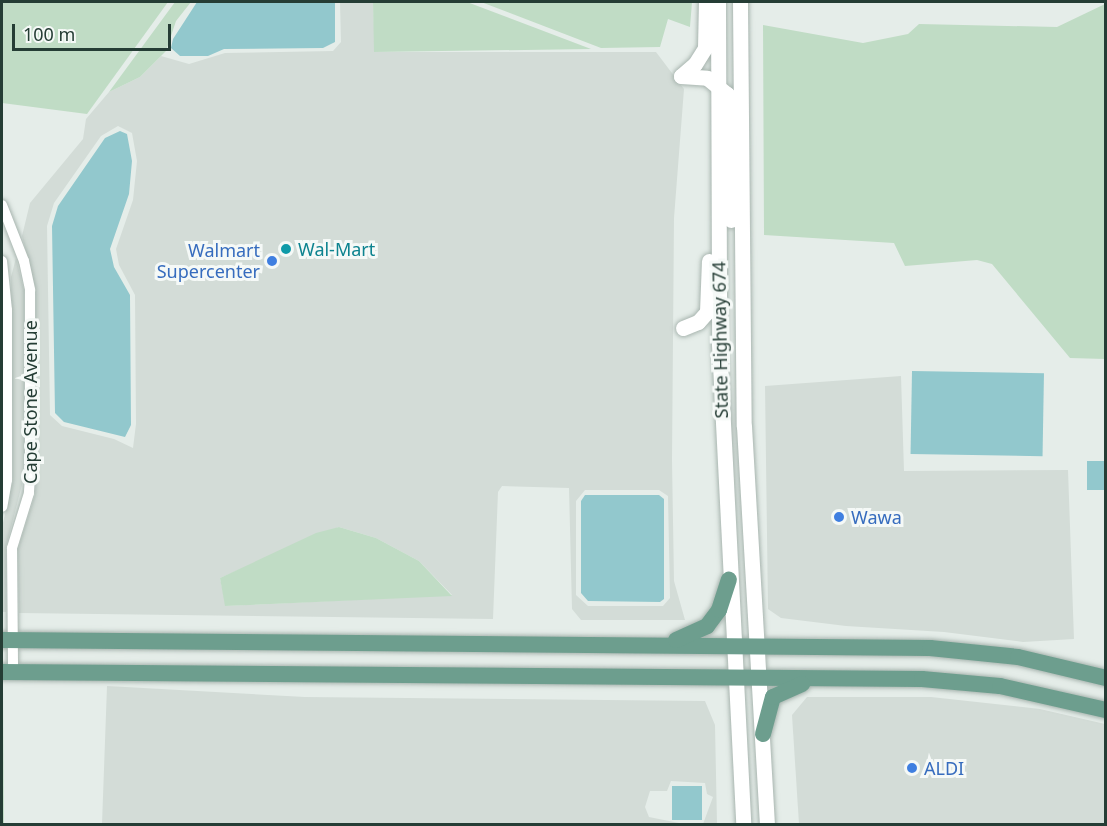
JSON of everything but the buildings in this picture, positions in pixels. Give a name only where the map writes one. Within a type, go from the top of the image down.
[{"type":"main road","points":[[681,76],[695,64],[705,48],[706,2]]},
{"type":"main road","name":"State Highway 674","points":[[718,2],[719,348],[743,825]]},
{"type":"main road","name":"State Highway 674","points":[[740,2],[744,426],[767,825]]},
{"type":"main road","points":[[681,76],[698,75],[718,84],[727,94],[733,247],[742,278]]},
{"type":"main road","points":[[681,76],[709,89],[718,105]]},
{"type":"main road","points":[[718,181],[711,207],[707,312],[698,322],[683,328],[708,336],[719,348]]},
{"type":"main road","points":[[662,644],[695,634],[707,626],[719,610],[729,579]]},
{"type":"main road","points":[[7,640],[662,644],[974,652],[1049,663],[1106,678]]},
{"type":"main road","points":[[7,673],[953,681],[1042,693],[1106,710]]},
{"type":"main road","points":[[763,734],[773,697],[820,679]]},
{"type":"street","name":"Cape Stone Avenue","points":[[2,205],[24,261],[30,290],[30,477],[29,493],[12,548],[7,673]]},
{"type":"street","name":"Cape Stone Avenue","points":[[2,261],[7,310],[7,480],[2,507]]},
{"type":"shaded area","points":[[340,2],[373,2],[375,52],[656,52],[684,89],[674,218],[672,460],[674,581],[685,620],[581,620],[572,609],[569,488],[502,486],[498,492],[493,619],[19,613],[18,548],[35,495],[36,478],[36,290],[22,236],[30,203],[83,139],[86,119],[109,92],[140,77],[161,56],[189,64],[225,53],[333,51],[341,42]],"holes":[[[118,126],[132,133],[137,161],[133,200],[116,249],[119,265],[135,295],[136,424],[133,448],[114,439],[62,426],[50,415],[47,226],[54,203],[101,136]],[[585,490],[659,490],[668,496],[670,598],[663,606],[588,606],[576,595],[576,501]],[[339,527],[376,538],[419,561],[452,595],[226,606],[220,578]]]},
{"type":"shaded area","points":[[16,258],[24,291],[24,477],[6,547],[6,612],[2,612],[2,527],[13,480],[11,277]]},
{"type":"shaded area","points":[[901,376],[904,471],[1068,470],[1074,639],[1023,642],[944,632],[846,626],[781,618],[768,609],[765,386]]},
{"type":"shaded area","points":[[107,686],[305,697],[705,701],[715,725],[717,824],[703,824],[713,797],[707,794],[705,783],[671,781],[667,791],[650,791],[645,807],[649,817],[684,824],[102,824]]},
{"type":"shaded area","points":[[807,697],[931,697],[1040,709],[1105,724],[1105,824],[799,824],[792,715]]},
{"type":"green space","points":[[2,2],[168,2],[87,114],[2,103]]},
{"type":"green space","points":[[175,2],[191,2],[176,21],[166,51],[140,77],[109,92]]},
{"type":"green space","points":[[373,2],[467,2],[591,49],[374,52]]},
{"type":"green space","points":[[481,2],[692,2],[690,27],[668,19],[660,47],[601,48]]},
{"type":"green space","points":[[1105,4],[1105,359],[1070,358],[992,264],[977,260],[905,266],[894,243],[764,235],[763,25],[863,43],[908,34],[919,24],[1057,27]]},
{"type":"green space","points":[[339,527],[376,538],[419,561],[452,596],[225,606],[220,578],[316,533]]},
{"type":"green space","points":[[3,689],[4,824],[2,824]]},
{"type":"water","points":[[197,2],[335,2],[335,42],[323,48],[224,49],[208,56],[180,56],[171,48],[173,39]]},
{"type":"water","points":[[120,131],[127,134],[132,161],[129,194],[110,249],[114,267],[130,295],[131,425],[125,437],[64,422],[55,413],[52,226],[58,206],[105,138]]},
{"type":"water","points":[[912,371],[1044,373],[1043,456],[911,454]]},
{"type":"water","points":[[1087,461],[1105,461],[1105,490],[1087,490]]},
{"type":"water","points":[[585,495],[659,495],[664,499],[664,599],[660,602],[588,601],[581,593],[581,501]]},
{"type":"water","points":[[672,786],[702,786],[702,820],[672,820]]},
{"type":"place","name":"Wal-Mart","points":[[286,249]]},
{"type":"place","name":"Walmart Supercenter","points":[[272,261]]},
{"type":"place","name":"Wawa","points":[[839,517]]},
{"type":"place","name":"ALDI","points":[[912,768]]}]
